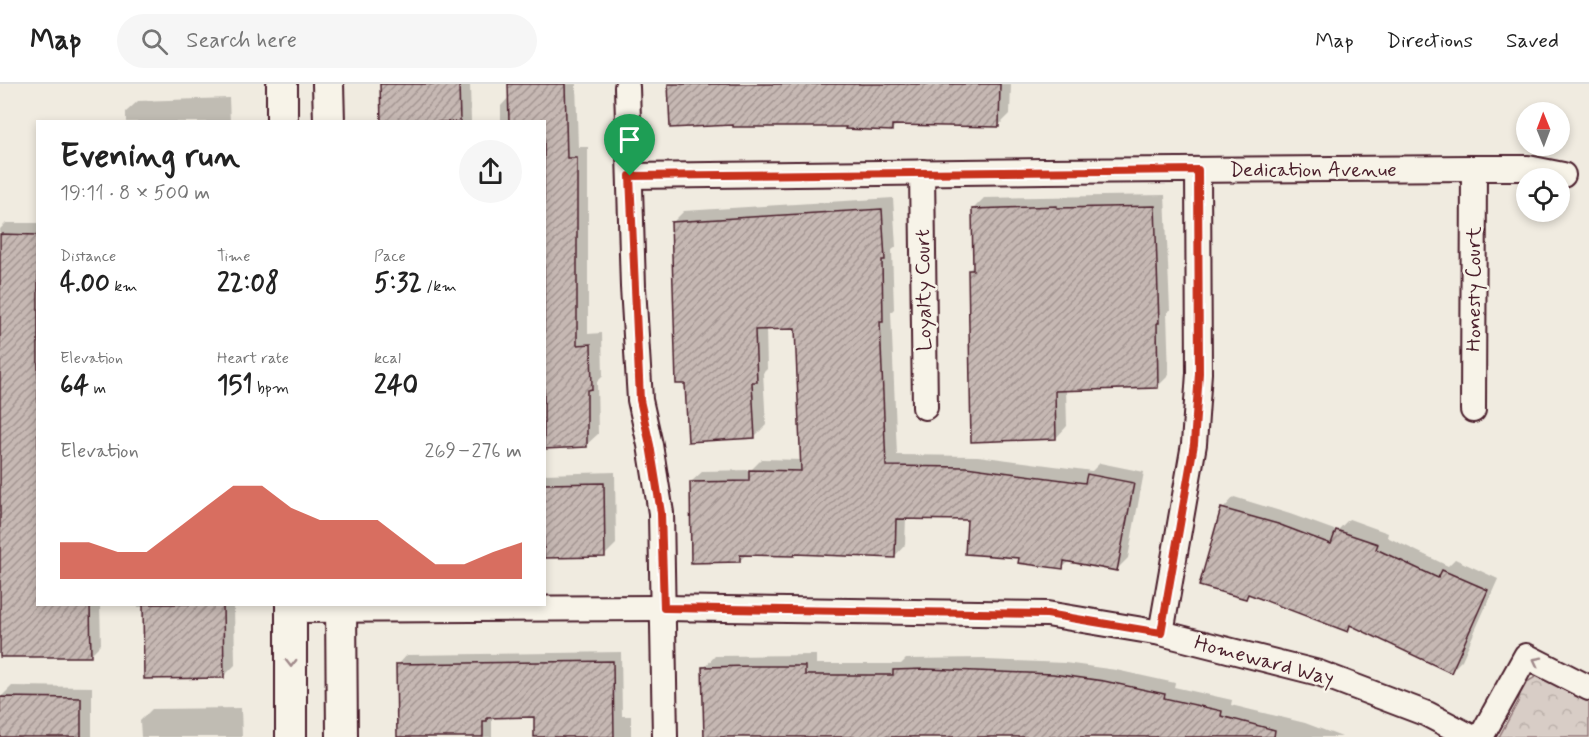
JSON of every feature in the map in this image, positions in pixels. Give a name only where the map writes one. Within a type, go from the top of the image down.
[{"type":"street","points":[[282,84],[282,120]]},
{"type":"street","points":[[328,84],[329,120]]},
{"type":"street","points":[[627,87],[639,389],[661,513],[665,737]]},
{"type":"street","name":"Honesty Court","points":[[1473,410],[1474,168]]},
{"type":"street","name":"Dedication Avenue","points":[[630,176],[1516,168]]},
{"type":"street","points":[[1161,633],[1194,444],[1199,373],[1198,170]]},
{"type":"street","name":"Loyalty Court","points":[[922,172],[926,407]]},
{"type":"street","points":[[291,607],[291,737]]},
{"type":"street","name":"Homeward Way","points":[[291,607],[664,608],[1047,614],[1161,633],[1319,673],[1427,714],[1471,737]]},
{"type":"street","points":[[341,607],[342,737]]},
{"type":"street","points":[[1481,737],[1526,656],[1589,688]]},
{"type":"green space","points":[[1540,674],[1589,697],[1589,737],[1499,737],[1518,702],[1522,685]]},
{"type":"building","points":[[380,84],[459,84],[460,120],[381,120]]},
{"type":"building","points":[[508,84],[565,84],[567,158],[577,158],[577,345],[591,344],[592,389],[587,390],[587,447],[546,449],[546,120],[509,120]]},
{"type":"building","points":[[668,84],[1000,84],[999,127],[892,125],[892,131],[845,129],[846,127],[733,127],[733,125],[670,128]]},
{"type":"building","points":[[1057,206],[1057,208],[1155,206],[1159,323],[1157,323],[1158,388],[1055,391],[1056,439],[971,442],[968,270],[973,270],[972,209]]},
{"type":"building","points":[[882,209],[885,260],[882,260],[883,322],[880,322],[886,466],[966,467],[1085,483],[1087,474],[1134,483],[1117,571],[1064,561],[1063,569],[1018,563],[1019,558],[965,554],[967,520],[896,519],[895,558],[795,554],[794,556],[740,555],[740,562],[691,563],[690,482],[749,481],[749,470],[801,471],[795,329],[755,330],[757,382],[752,382],[755,438],[688,442],[685,384],[676,384],[671,222]]},
{"type":"building","points":[[0,234],[36,235],[36,606],[90,606],[91,657],[0,657]]},
{"type":"building","points":[[604,483],[605,557],[546,558],[546,484]]},
{"type":"building","points":[[1221,508],[1278,524],[1331,544],[1336,530],[1378,544],[1376,549],[1438,578],[1442,570],[1488,590],[1451,673],[1350,625],[1348,632],[1248,594],[1246,599],[1199,586]]},
{"type":"building","points":[[143,606],[223,606],[224,678],[144,679]]},
{"type":"building","points":[[613,661],[614,737],[534,737],[534,717],[487,718],[487,721],[483,721],[483,737],[397,737],[396,664]]},
{"type":"building","points":[[805,666],[805,675],[893,675],[893,670],[926,669],[1053,674],[1104,681],[1165,694],[1164,698],[1222,711],[1221,716],[1275,730],[1274,737],[704,737],[702,667]]},
{"type":"building","points":[[0,697],[81,698],[81,737],[0,737]]},
{"type":"route","points":[[1198,170],[1199,373],[1194,444],[1161,633],[1047,614],[664,608],[661,513],[640,400],[633,286],[630,176],[1198,170]]}]
